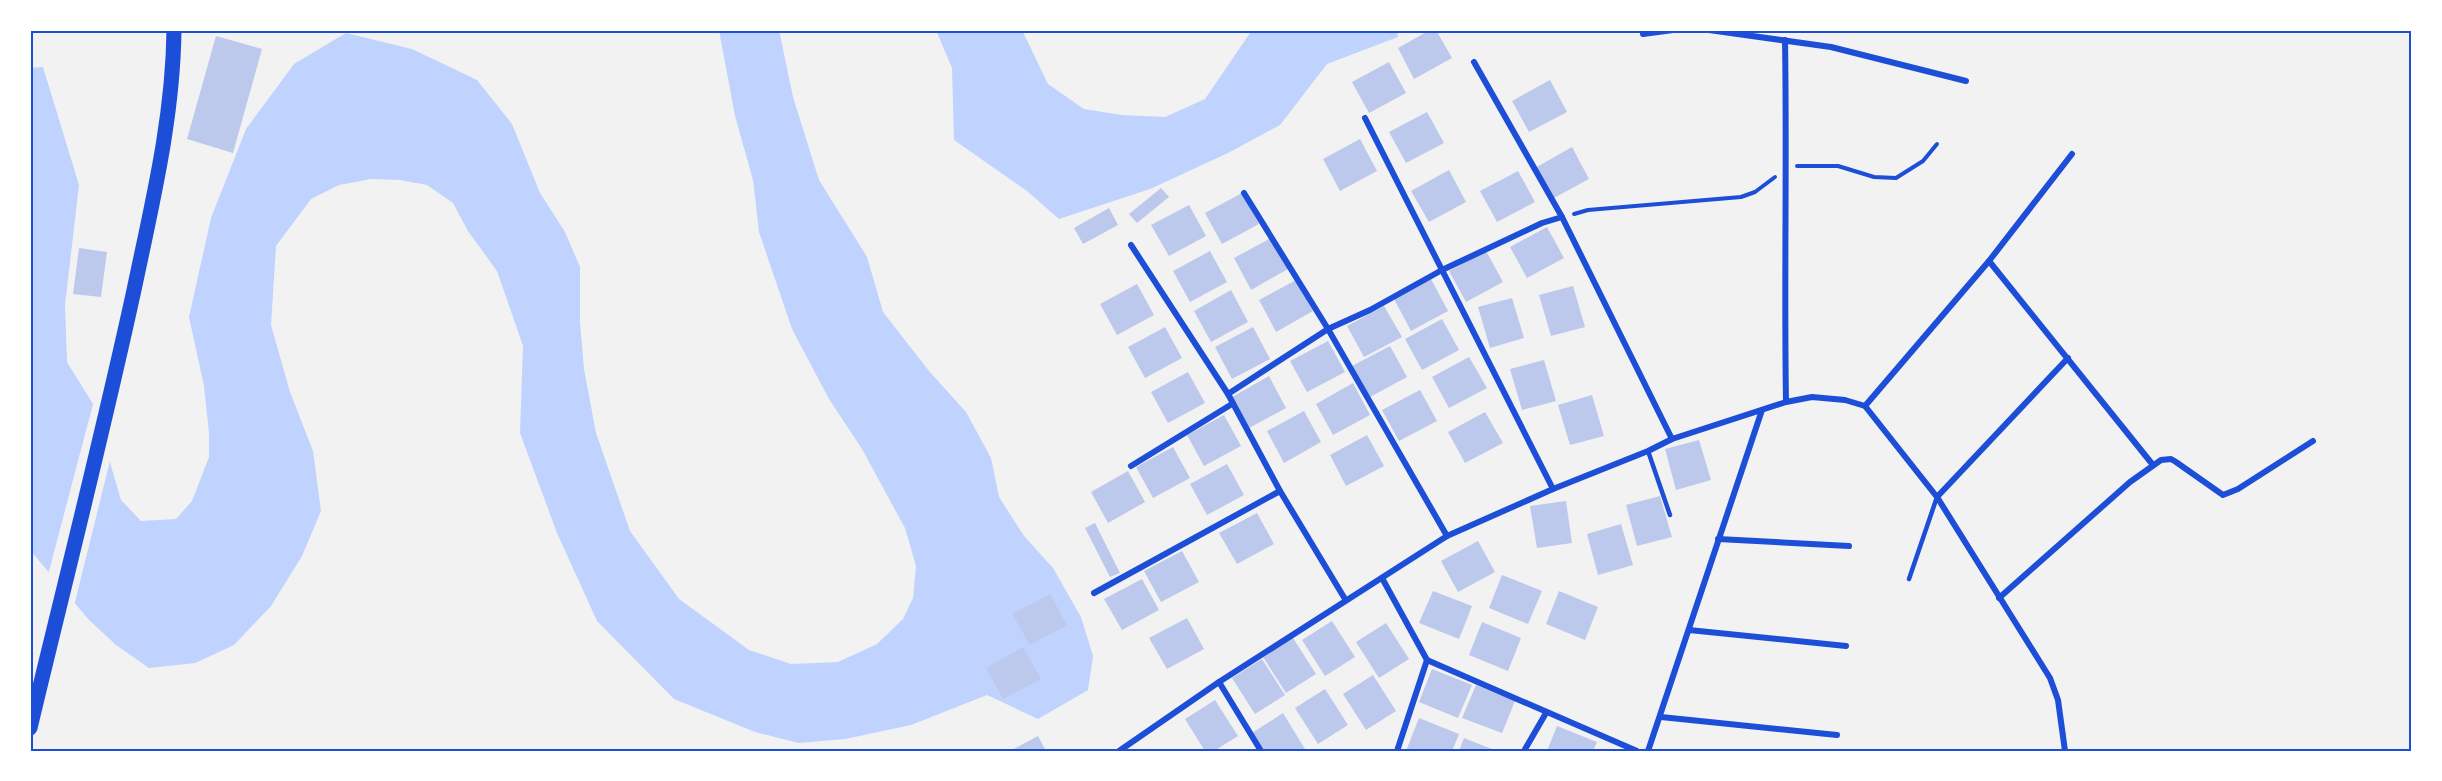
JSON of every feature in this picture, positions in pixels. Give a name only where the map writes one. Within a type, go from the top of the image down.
[{"type":"highway","points":[[30,728],[110,404],[164,149],[174,30]]},
{"type":"street","points":[[1643,34],[1673,30]]},
{"type":"street","points":[[1709,30],[1831,47],[1966,81]]},
{"type":"street","points":[[1785,40],[1786,402]]},
{"type":"street","points":[[1474,62],[1562,217],[1672,439]]},
{"type":"street","points":[[1365,118],[1553,489]]},
{"type":"street","points":[[1865,406],[1989,261],[2072,154]]},
{"type":"street","points":[[1244,193],[1328,329],[1447,536]]},
{"type":"street","points":[[1228,394],[1328,329],[1370,310],[1442,270],[1542,223],[1562,217]]},
{"type":"street","points":[[1131,245],[1228,394],[1280,491],[1345,599]]},
{"type":"street","points":[[1989,261],[2153,465]]},
{"type":"street","points":[[1937,497],[2068,358]]},
{"type":"street","points":[[1119,751],[1219,681],[1447,536],[1553,489],[1648,452],[1672,439],[1786,402],[1812,397],[1829,398],[1865,406],[1937,497],[2054,687],[2066,751]]},
{"type":"street","points":[[1131,466],[1232,404]]},
{"type":"street","points":[[1648,751],[1762,410]]},
{"type":"street","points":[[1999,598],[2130,482],[2160,460],[2171,459],[2220,494],[2227,494],[2313,441]]},
{"type":"street","points":[[1094,593],[1280,491]]},
{"type":"street","points":[[1718,539],[1849,546]]},
{"type":"street","points":[[1382,578],[1427,660],[1637,751]]},
{"type":"street","points":[[1689,630],[1846,646]]},
{"type":"street","points":[[1397,751],[1427,660]]},
{"type":"street","points":[[1219,681],[1261,751]]},
{"type":"street","points":[[1524,751],[1546,713]]},
{"type":"street","points":[[1661,717],[1837,735]]},
{"type":"lane","points":[[1648,452],[1670,515]]},
{"type":"lane","points":[[1909,579],[1937,497]]},
{"type":"path","points":[[1562,217],[1588,210],[1742,198],[1755,192],[1787,167],[1838,166],[1875,177],[1896,178],[1923,161],[1937,144]]},
{"type":"water","points":[[719,30],[779,30],[793,97],[819,180],[867,257],[883,312],[929,371],[966,412],[991,458],[999,497],[1024,536],[1053,568],[1081,617],[1093,656],[1088,690],[1038,719],[987,695],[911,725],[845,739],[799,743],[755,732],[674,699],[597,621],[557,533],[520,433],[523,346],[497,271],[468,231],[453,203],[427,185],[400,180],[371,179],[339,185],[311,199],[276,246],[271,325],[290,392],[313,451],[321,511],[302,556],[271,606],[234,645],[195,663],[149,668],[116,645],[89,620],[30,550],[30,68],[43,67],[79,185],[65,305],[67,362],[93,404],[121,500],[141,521],[176,519],[192,501],[209,457],[204,386],[189,317],[211,218],[246,129],[294,64],[346,33],[412,49],[477,80],[512,124],[540,193],[565,232],[580,267],[580,322],[584,369],[596,433],[630,531],[679,599],[749,650],[791,664],[838,662],[877,644],[903,619],[913,598],[916,566],[905,528],[862,449],[829,399],[792,329],[759,232],[753,180],[735,116]]},
{"type":"water","points":[[936,30],[1022,30],[1048,84],[1084,109],[1122,115],[1165,117],[1205,99],[1252,30],[1397,30],[1398,37],[1327,64],[1280,125],[1228,153],[1150,189],[1059,219],[1027,191],[954,140],[952,68]]},
{"type":"pier","points":[[93,404],[96,405],[111,457],[74,606],[48,575]]},
{"type":"building","points":[[1430,30],[1436,30],[1452,58],[1414,79],[1398,48]]},
{"type":"building","points":[[216,36],[262,49],[233,153],[187,139]]},
{"type":"building","points":[[1389,62],[1406,93],[1369,113],[1352,82]]},
{"type":"building","points":[[1550,80],[1567,112],[1529,132],[1512,101]]},
{"type":"building","points":[[1427,112],[1444,143],[1406,163],[1389,132]]},
{"type":"building","points":[[1360,139],[1377,171],[1340,191],[1323,159]]},
{"type":"building","points":[[1572,147],[1589,179],[1552,199],[1535,168]]},
{"type":"building","points":[[1449,170],[1466,202],[1429,222],[1411,191]]},
{"type":"building","points":[[1518,171],[1535,202],[1497,222],[1480,191]]},
{"type":"building","points":[[1161,188],[1169,197],[1137,223],[1129,214]]},
{"type":"building","points":[[1242,193],[1259,224],[1222,244],[1205,213]]},
{"type":"building","points":[[1189,205],[1206,236],[1169,256],[1151,225]]},
{"type":"building","points":[[1109,208],[1118,225],[1083,244],[1074,228]]},
{"type":"building","points":[[1547,227],[1564,258],[1527,278],[1510,247]]},
{"type":"building","points":[[1271,238],[1288,269],[1251,290],[1234,258]]},
{"type":"building","points":[[79,248],[107,252],[101,297],[73,294]]},
{"type":"building","points":[[1210,251],[1227,282],[1190,302],[1173,271]]},
{"type":"building","points":[[1486,251],[1503,282],[1466,302],[1449,271]]},
{"type":"building","points":[[1431,279],[1448,311],[1411,331],[1394,299]]},
{"type":"building","points":[[1296,280],[1313,311],[1276,332],[1259,300]]},
{"type":"building","points":[[1137,284],[1154,315],[1117,335],[1100,304]]},
{"type":"building","points":[[1573,286],[1585,327],[1551,336],[1539,295]]},
{"type":"building","points":[[1231,290],[1248,322],[1211,342],[1194,311]]},
{"type":"building","points":[[1512,298],[1524,338],[1490,348],[1478,307]]},
{"type":"building","points":[[1384,306],[1402,337],[1364,357],[1347,326]]},
{"type":"building","points":[[1442,319],[1459,350],[1422,370],[1405,339]]},
{"type":"building","points":[[1165,327],[1182,358],[1145,378],[1128,347]]},
{"type":"building","points":[[1253,327],[1270,359],[1232,379],[1215,347]]},
{"type":"building","points":[[1328,341],[1345,372],[1307,392],[1290,361]]},
{"type":"building","points":[[1390,346],[1407,377],[1370,397],[1352,366]]},
{"type":"building","points":[[1469,357],[1487,388],[1449,408],[1432,377]]},
{"type":"building","points":[[1544,360],[1556,401],[1522,410],[1510,369]]},
{"type":"building","points":[[1188,372],[1205,403],[1168,423],[1151,392]]},
{"type":"building","points":[[1269,376],[1286,408],[1249,428],[1232,397]]},
{"type":"building","points":[[1353,383],[1370,415],[1333,435],[1316,404]]},
{"type":"building","points":[[1420,390],[1437,421],[1399,441],[1382,410]]},
{"type":"building","points":[[1592,395],[1604,436],[1570,445],[1558,405]]},
{"type":"building","points":[[1304,411],[1321,442],[1284,463],[1267,431]]},
{"type":"building","points":[[1485,412],[1503,443],[1465,463],[1448,432]]},
{"type":"building","points":[[1224,415],[1241,446],[1204,466],[1187,435]]},
{"type":"building","points":[[1367,435],[1384,466],[1346,486],[1330,455]]},
{"type":"building","points":[[1699,440],[1711,480],[1676,490],[1665,449]]},
{"type":"building","points":[[1173,447],[1190,478],[1153,498],[1136,467]]},
{"type":"building","points":[[1227,464],[1244,495],[1207,515],[1190,484]]},
{"type":"building","points":[[1128,471],[1145,502],[1108,523],[1091,492]]},
{"type":"building","points":[[1660,496],[1672,537],[1637,546],[1626,505]]},
{"type":"building","points":[[1566,501],[1572,543],[1537,548],[1530,506]]},
{"type":"building","points":[[1257,513],[1274,544],[1237,564],[1219,533]]},
{"type":"building","points":[[1095,523],[1120,573],[1110,577],[1085,528]]},
{"type":"building","points":[[1621,524],[1633,565],[1598,575],[1587,534]]},
{"type":"building","points":[[1478,541],[1495,572],[1458,592],[1441,561]]},
{"type":"building","points":[[1182,551],[1199,582],[1161,602],[1144,571]]},
{"type":"building","points":[[1502,575],[1542,591],[1528,624],[1489,608]]},
{"type":"building","points":[[1142,579],[1159,610],[1122,630],[1104,599]]},
{"type":"building","points":[[1433,591],[1472,606],[1459,639],[1419,623]]},
{"type":"building","points":[[1559,591],[1598,607],[1585,640],[1546,624]]},
{"type":"building","points":[[1050,594],[1067,625],[1030,645],[1012,614]]},
{"type":"building","points":[[1187,618],[1204,649],[1167,669],[1149,638]]},
{"type":"building","points":[[1332,621],[1355,657],[1325,676],[1302,640]]},
{"type":"building","points":[[1482,622],[1521,638],[1508,671],[1469,655]]},
{"type":"building","points":[[1386,623],[1409,659],[1379,678],[1356,642]]},
{"type":"building","points":[[1293,638],[1316,674],[1286,693],[1263,657]]},
{"type":"building","points":[[1023,647],[1041,679],[1003,699],[986,668]]},
{"type":"building","points":[[1262,659],[1285,695],[1255,714],[1232,678]]},
{"type":"building","points":[[1432,669],[1472,685],[1458,718],[1419,702]]},
{"type":"building","points":[[1373,675],[1396,711],[1366,730],[1343,694]]},
{"type":"building","points":[[1476,685],[1515,701],[1502,733],[1462,718]]},
{"type":"building","points":[[1325,689],[1348,725],[1318,744],[1295,708]]},
{"type":"building","points":[[1215,700],[1238,736],[1214,751],[1205,751],[1185,719]]},
{"type":"building","points":[[1283,713],[1305,749],[1302,751],[1264,751],[1252,733]]},
{"type":"building","points":[[1419,718],[1459,734],[1452,751],[1406,751]]},
{"type":"building","points":[[1557,726],[1597,742],[1593,751],[1547,751]]},
{"type":"building","points":[[1038,736],[1046,751],[1010,751]]},
{"type":"building","points":[[1464,738],[1497,751],[1459,751]]}]
